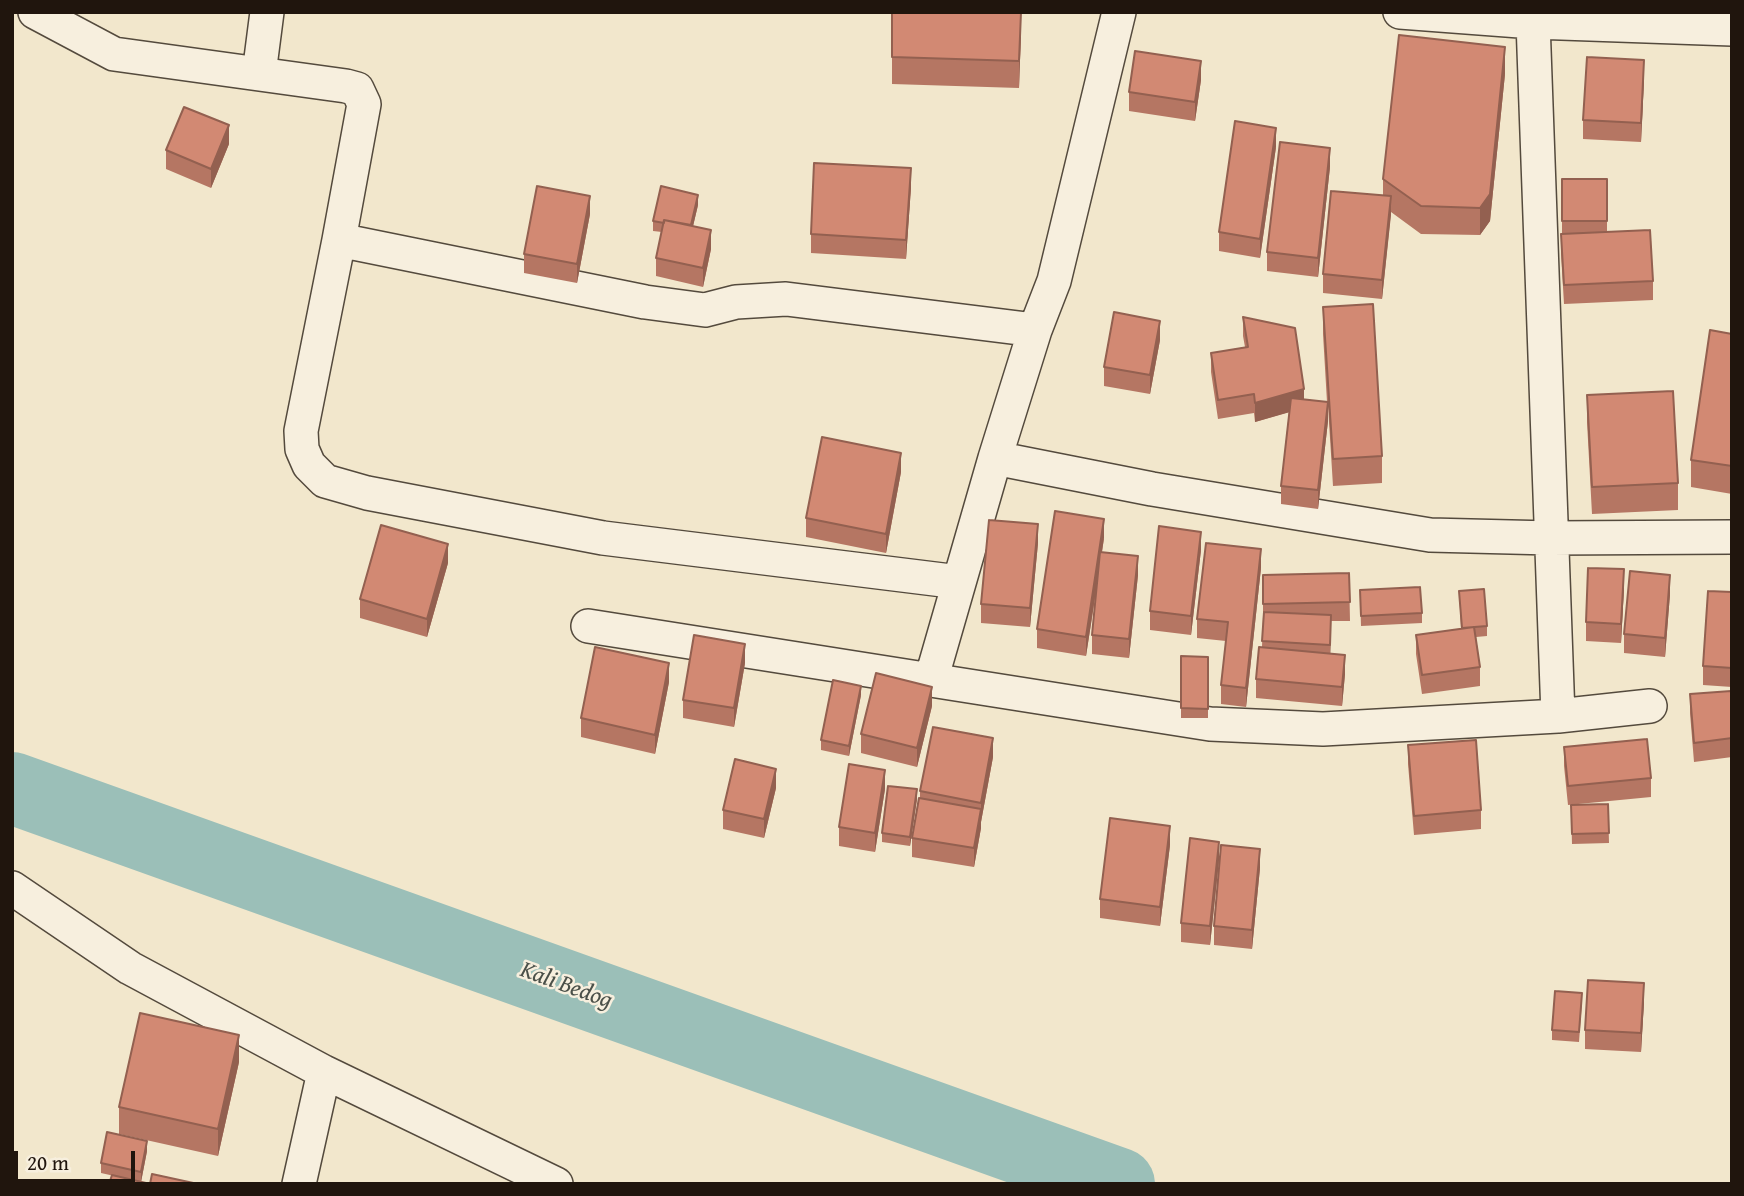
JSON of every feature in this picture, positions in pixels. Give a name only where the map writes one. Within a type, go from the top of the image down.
[{"type":"street","points":[[35,12],[114,54],[357,89],[364,104],[301,431],[302,449],[309,465],[325,481],[367,493],[603,538],[959,582]]},
{"type":"street","points":[[259,74],[267,12]]},
{"type":"street","points":[[931,680],[995,458],[1035,330],[1054,281],[1119,12]]},
{"type":"street","points":[[1400,12],[1533,22],[1732,29]]},
{"type":"street","points":[[1533,22],[1558,716]]},
{"type":"street","points":[[339,240],[645,302],[705,310],[736,302],[786,299],[1035,330]]},
{"type":"street","points":[[995,458],[1152,489],[1430,536],[1732,537]]},
{"type":"street","points":[[588,626],[1210,724],[1323,729],[1558,716],[1650,706]]},
{"type":"street","points":[[12,888],[130,968],[324,1072],[556,1184]]},
{"type":"street","points":[[299,1184],[324,1072]]},
{"type":"building","points":[[892,12],[1021,12],[1019,61],[892,57]]},
{"type":"building","points":[[1399,35],[1505,47],[1490,194],[1480,208],[1421,206],[1383,179]]},
{"type":"building","points":[[1135,51],[1201,61],[1195,102],[1129,92]]},
{"type":"building","points":[[1587,57],[1644,60],[1641,123],[1583,120]]},
{"type":"building","points":[[184,107],[229,125],[211,169],[166,150]]},
{"type":"building","points":[[1235,121],[1276,128],[1260,239],[1219,232]]},
{"type":"building","points":[[1280,142],[1330,148],[1318,258],[1267,252]]},
{"type":"building","points":[[814,163],[911,168],[906,240],[811,234]]},
{"type":"building","points":[[1562,179],[1607,179],[1607,221],[1562,221]]},
{"type":"building","points":[[537,186],[590,196],[577,264],[524,254]]},
{"type":"building","points":[[661,186],[698,195],[691,225],[664,220],[664,223],[653,221]]},
{"type":"building","points":[[1331,191],[1391,196],[1382,280],[1323,274]]},
{"type":"building","points":[[664,220],[711,230],[703,268],[656,258]]},
{"type":"building","points":[[1650,230],[1653,281],[1564,285],[1561,234]]},
{"type":"building","points":[[1373,304],[1382,456],[1333,459],[1323,307]]},
{"type":"building","points":[[1114,312],[1160,321],[1150,375],[1104,367]]},
{"type":"building","points":[[1243,317],[1295,328],[1304,389],[1255,403],[1254,394],[1218,400],[1211,353],[1248,347]]},
{"type":"building","points":[[1710,330],[1732,334],[1732,466],[1691,460]]},
{"type":"building","points":[[1673,391],[1678,483],[1592,487],[1587,395]]},
{"type":"building","points":[[1291,398],[1328,402],[1318,490],[1281,486]]},
{"type":"building","points":[[822,437],[901,453],[886,534],[806,518]]},
{"type":"building","points":[[1055,511],[1104,519],[1086,637],[1037,629]]},
{"type":"building","points":[[989,520],[1038,524],[1030,608],[981,604]]},
{"type":"building","points":[[381,525],[448,544],[427,619],[360,599]]},
{"type":"building","points":[[1159,526],[1201,532],[1191,616],[1150,611]]},
{"type":"building","points":[[1206,543],[1261,549],[1246,688],[1221,685],[1228,622],[1197,619]]},
{"type":"building","points":[[1100,552],[1138,556],[1129,639],[1092,635]]},
{"type":"building","points":[[1588,568],[1624,569],[1621,624],[1586,622]]},
{"type":"building","points":[[1630,571],[1670,575],[1665,638],[1624,634]]},
{"type":"building","points":[[1349,573],[1350,602],[1263,604],[1263,575]]},
{"type":"building","points":[[1420,587],[1422,613],[1361,616],[1360,590]]},
{"type":"building","points":[[1484,589],[1487,626],[1462,628],[1459,591]]},
{"type":"building","points":[[1708,591],[1732,592],[1732,668],[1703,666]]},
{"type":"building","points":[[1264,612],[1331,615],[1330,645],[1262,641]]},
{"type":"building","points":[[1474,627],[1480,667],[1422,675],[1416,635]]},
{"type":"building","points":[[694,635],[745,644],[734,708],[683,700]]},
{"type":"building","points":[[595,647],[669,663],[655,735],[581,718]]},
{"type":"building","points":[[1259,647],[1345,655],[1342,687],[1256,679]]},
{"type":"building","points":[[1181,656],[1208,657],[1208,709],[1181,708]]},
{"type":"building","points":[[876,673],[932,687],[917,748],[861,734]]},
{"type":"building","points":[[833,680],[861,686],[849,746],[821,740]]},
{"type":"building","points":[[1731,691],[1732,738],[1694,743],[1690,694]]},
{"type":"building","points":[[933,727],[993,738],[981,803],[920,791]]},
{"type":"building","points":[[1647,739],[1651,778],[1568,786],[1564,747]]},
{"type":"building","points":[[1476,740],[1481,810],[1414,816],[1408,745]]},
{"type":"building","points":[[735,759],[776,769],[764,819],[723,810]]},
{"type":"building","points":[[849,764],[885,770],[875,833],[839,827]]},
{"type":"building","points":[[888,786],[917,789],[910,837],[882,833]]},
{"type":"building","points":[[919,798],[981,809],[974,848],[912,838]]},
{"type":"building","points":[[1608,804],[1609,833],[1572,834],[1571,805]]},
{"type":"building","points":[[1110,818],[1170,826],[1160,907],[1100,899]]},
{"type":"building","points":[[1190,838],[1219,842],[1210,926],[1181,923]]},
{"type":"building","points":[[1221,845],[1260,849],[1252,930],[1214,926]]},
{"type":"building","points":[[1588,980],[1644,983],[1641,1033],[1585,1030]]},
{"type":"building","points":[[1555,991],[1582,993],[1579,1032],[1552,1030]]},
{"type":"building","points":[[140,1013],[239,1035],[218,1129],[119,1107]]},
{"type":"building","points":[[107,1132],[147,1141],[141,1172],[101,1163]]},
{"type":"building","points":[[152,1174],[198,1184],[150,1184]]},
{"type":"building","points":[[112,1175],[146,1183],[109,1184]]},
{"type":"waterway","name":"Kali Bedog","points":[[12,788],[1119,1184]]}]
